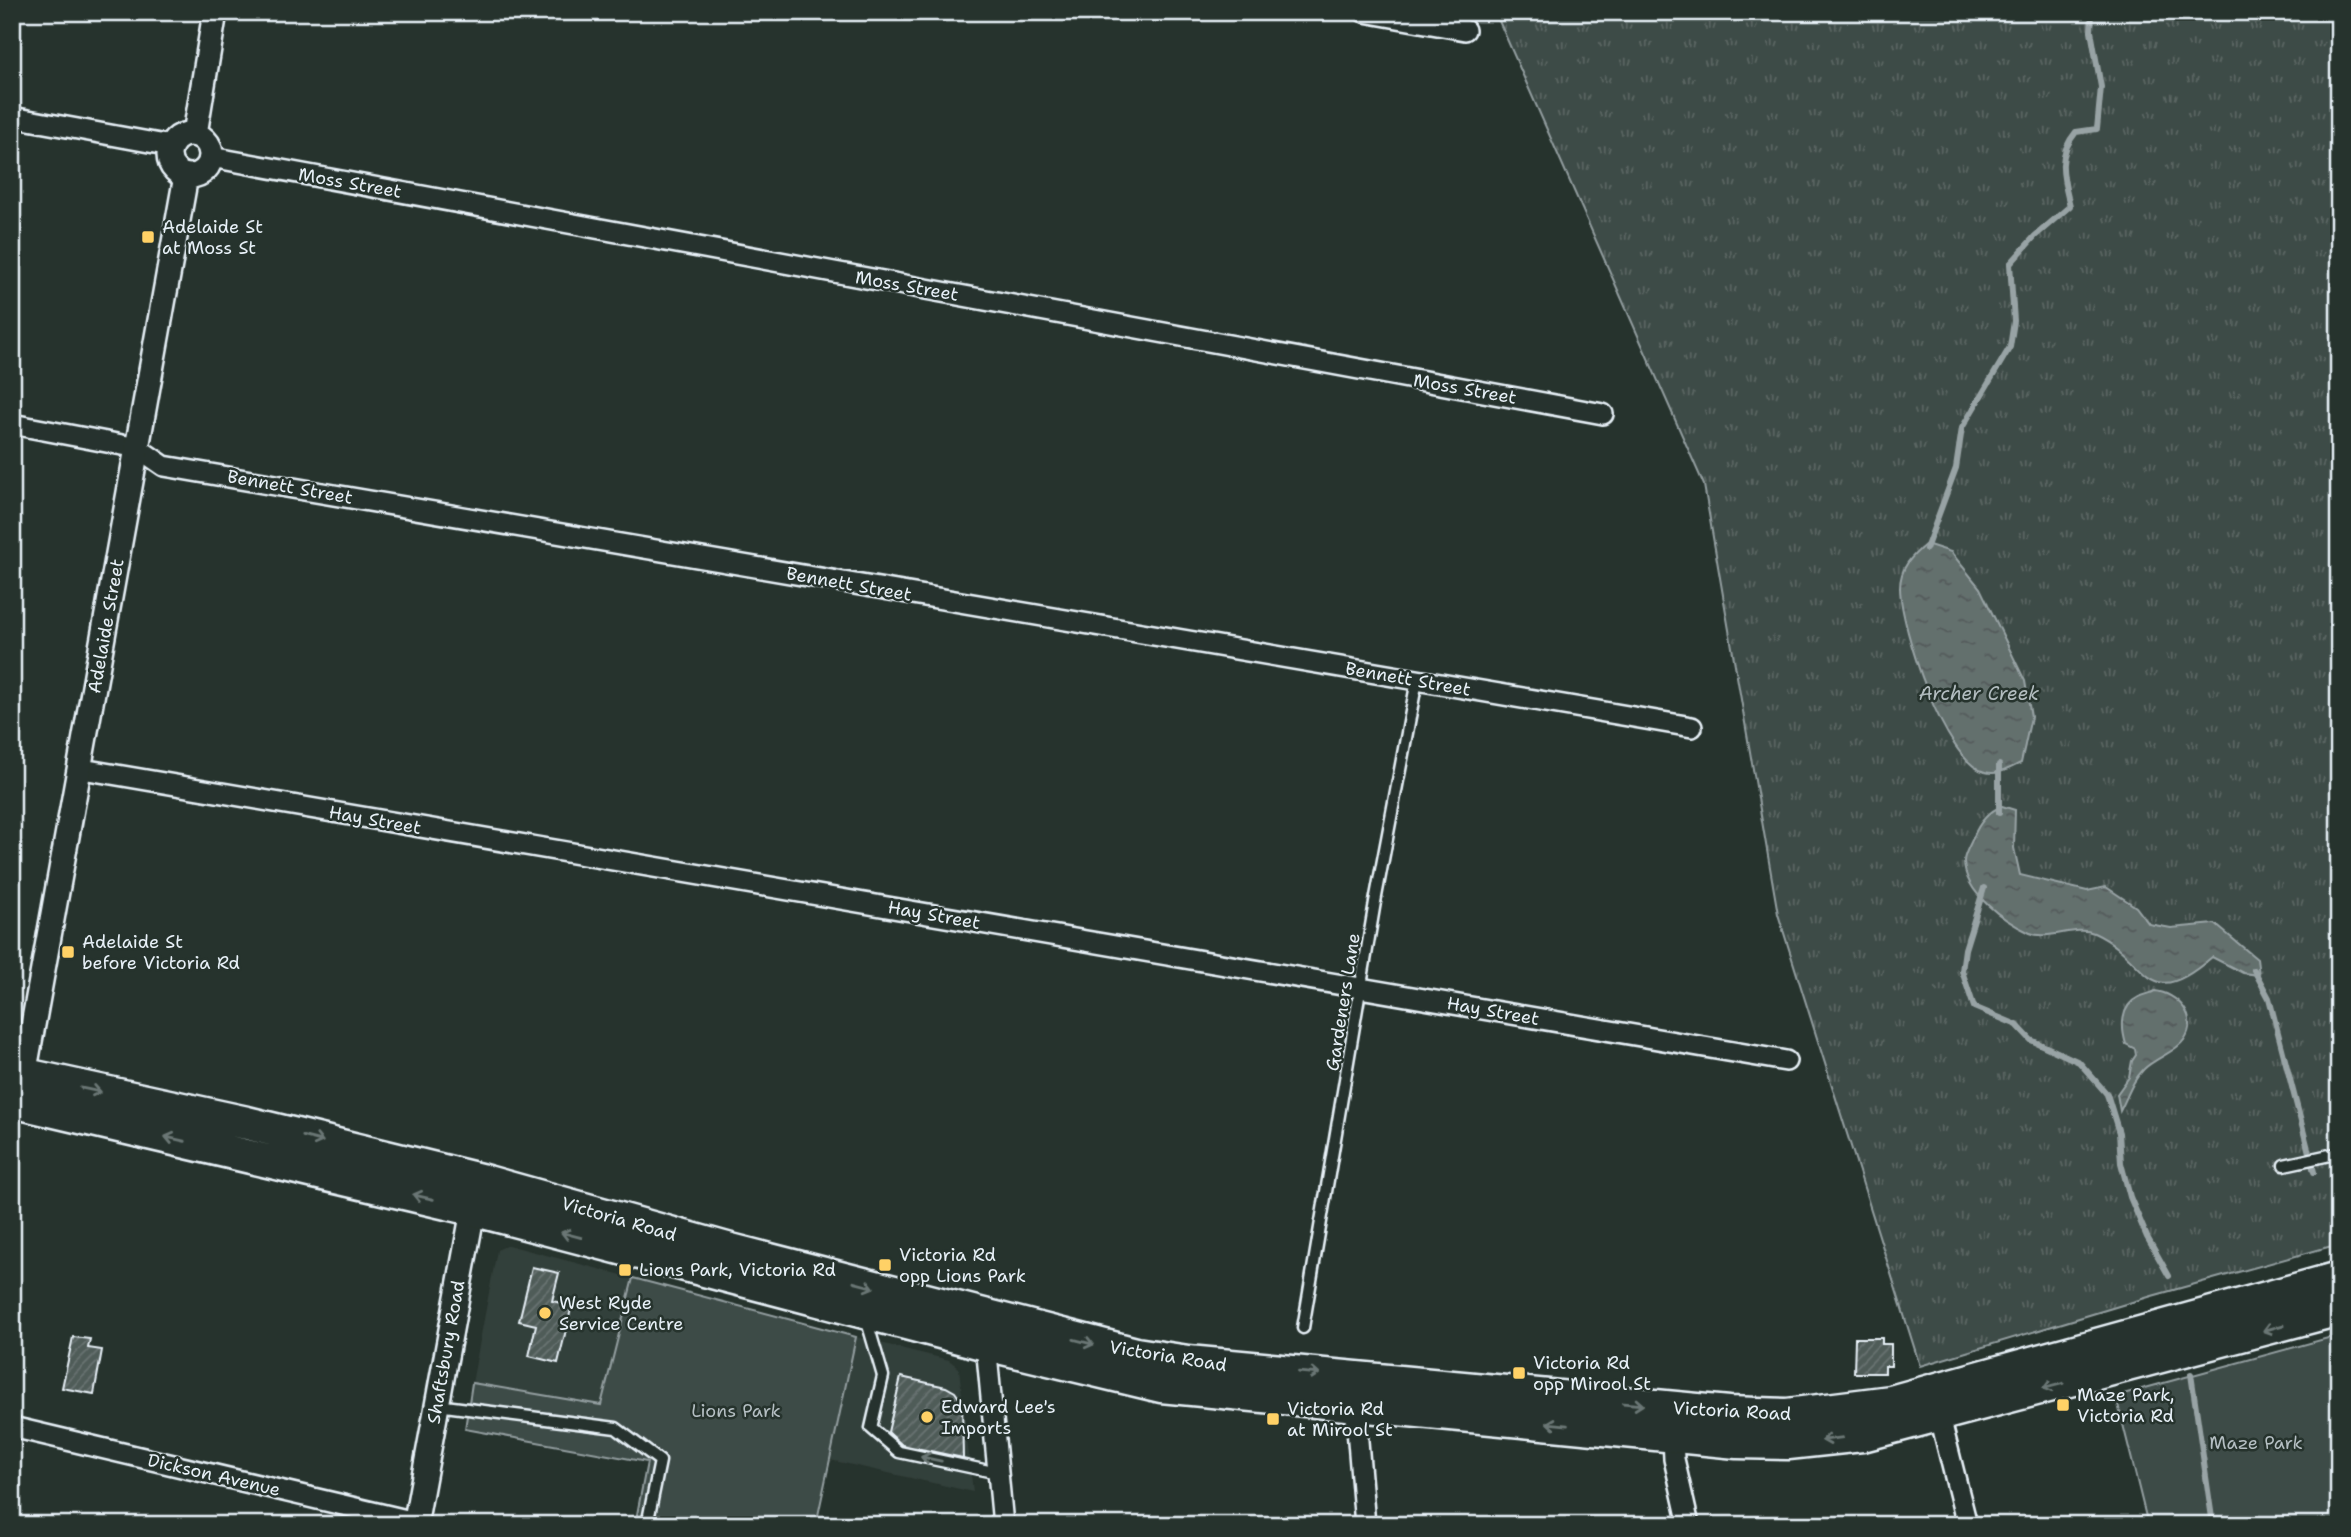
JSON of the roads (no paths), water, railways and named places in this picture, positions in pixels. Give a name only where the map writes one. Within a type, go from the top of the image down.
[{"type":"highway","name":"Victoria Road","points":[[17,1088],[247,1123],[865,1312],[1161,1386],[1673,1437],[1737,1442],[1827,1441],[1940,1417],[2339,1309]]},
{"type":"highway","name":"Victoria Road","points":[[476,1194],[727,1249],[1136,1354],[1188,1362],[1761,1416],[1850,1409],[1891,1402],[2339,1278]]},
{"type":"street","points":[[195,134],[215,12]]},
{"type":"street","points":[[1364,12],[1462,21]]},
{"type":"street","points":[[12,117],[171,146]]},
{"type":"street","points":[[195,134],[209,145],[211,157],[205,170],[186,176],[171,165],[171,146],[181,135],[195,134]]},
{"type":"street","name":"Moss Street","points":[[211,157],[1603,414]]},
{"type":"street","name":"Adelaide Street","points":[[17,1088],[82,769],[186,176]]},
{"type":"street","name":"Bennett Street","points":[[12,424],[138,448],[164,466],[1692,727]]},
{"type":"street","name":"Hay Street","points":[[82,769],[1786,1061]]},
{"type":"street","name":"Shaftsbury Road","points":[[415,1523],[476,1194]]},
{"type":"street","points":[[986,1344],[1003,1525]]},
{"type":"street","points":[[1355,1405],[1364,1525]]},
{"type":"street","points":[[1940,1417],[1967,1525]]},
{"type":"street","name":"Dickson Avenue","points":[[12,1427],[415,1523]]},
{"type":"street","points":[[1673,1437],[1674,1459],[1689,1525]]},
{"type":"lane","name":"Gardeners Lane","points":[[1303,1328],[1360,988],[1417,681]]},
{"type":"lane","points":[[2287,1164],[2339,1153]]},
{"type":"lane","points":[[865,1312],[883,1376],[871,1429],[899,1452],[998,1473]]},
{"type":"lane","points":[[436,1404],[616,1428],[660,1461],[648,1525]]},
{"type":"water","name":"Archer Creek","points":[[1926,544],[1951,552],[1980,588],[2025,681],[2031,717],[2021,763],[2004,771],[1985,772],[1970,763],[1955,745],[1940,720],[1917,661],[1902,607],[1900,588],[1902,574],[1908,563]]},
{"type":"water","points":[[2002,806],[2015,810],[2014,848],[2020,875],[2087,891],[2106,887],[2136,907],[2149,924],[2171,928],[2215,924],[2257,959],[2259,975],[2243,973],[2212,957],[2190,974],[2173,982],[2160,982],[2149,977],[2113,944],[2094,933],[2079,931],[2037,935],[2009,921],[1978,895],[1966,873],[1964,861],[1982,822]]},
{"type":"water","points":[[2155,991],[2171,996],[2184,1008],[2188,1015],[2188,1031],[2180,1044],[2140,1074],[2120,1111],[2117,1094],[2129,1077],[2136,1055],[2135,1049],[2126,1044],[2124,1038],[2125,1012],[2133,1001]]},
{"type":"waterway","name":"Archer Creek","points":[[1926,549],[1956,468],[1962,428],[2010,347],[2014,321],[2010,264],[2035,236],[2070,206],[2063,158],[2076,132],[2097,129],[2101,87],[2091,31],[2092,12]]},
{"type":"waterway","name":"Archer Creek","points":[[1999,765],[1999,813]]},
{"type":"waterway","name":"Archer Creek","points":[[1984,888],[1965,949],[1962,971],[1974,1007],[2017,1025],[2031,1040],[2079,1062],[2107,1094],[2119,1133],[2121,1163],[2130,1197],[2147,1237],[2169,1276]]},
{"type":"waterway","name":"Archer Creek","points":[[2254,970],[2269,998],[2314,1172]]},
{"type":"waterway","name":"Archer Creek","points":[[2191,1374],[2213,1525]]},
{"type":"place","name":"Adelaide St at Moss St","points":[[148,237]]},
{"type":"place","name":"Adelaide St before Victoria Rd","points":[[68,952]]},
{"type":"place","name":"Victoria Rd opp Lions Park","points":[[885,1265]]},
{"type":"place","name":"Lions Park, Victoria Rd","points":[[625,1270]]},
{"type":"place","name":"West Ryde Service Centre","points":[[545,1313]]},
{"type":"place","name":"Victoria Rd opp Mirool St","points":[[1519,1373]]},
{"type":"place","name":"Maze Park, Victoria Rd","points":[[2063,1405]]},
{"type":"place","name":"Edward Lee's Imports","points":[[927,1417]]},
{"type":"place","name":"Victoria Rd at Mirool St","points":[[1273,1419]]},
{"type":"park label","name":"Lions Park","points":[[736,1411]]},
{"type":"park label","name":"Maze Park","points":[[2256,1443]]}]
